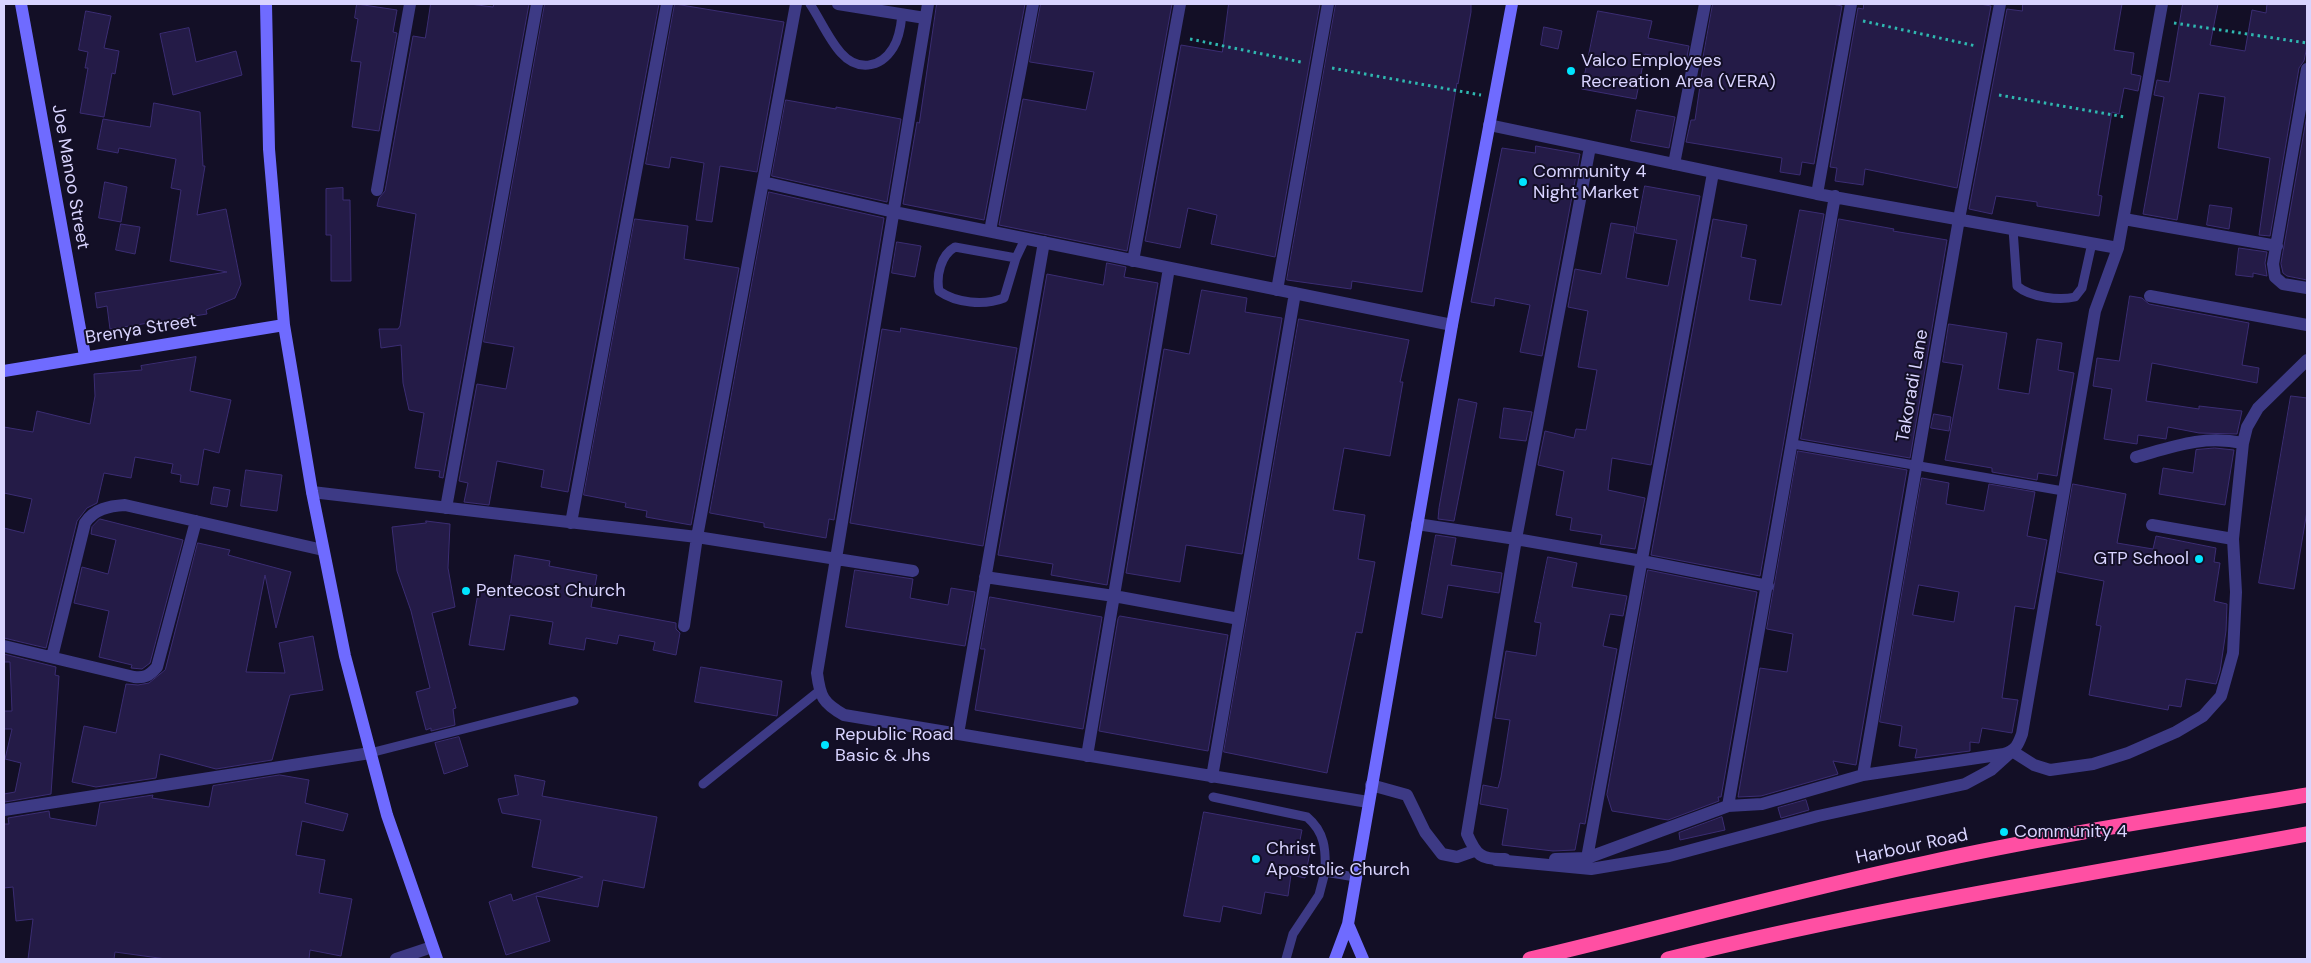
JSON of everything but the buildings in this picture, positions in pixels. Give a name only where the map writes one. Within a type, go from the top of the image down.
[{"type":"highway","name":"Harbour Road","points":[[1530,959],[1772,897],[1927,862],[2060,836],[2307,795]]},
{"type":"highway","points":[[1668,959],[1781,932],[1928,902],[2065,879],[2307,834]]},
{"type":"street","name":"Joe Manoo Street","points":[[21,4],[85,356]]},
{"type":"street","points":[[266,4],[269,149],[284,325],[312,492],[345,656],[370,753],[387,815],[437,959]]},
{"type":"street","points":[[378,190],[410,4]]},
{"type":"street","points":[[446,508],[537,4]]},
{"type":"street","points":[[571,523],[667,4]]},
{"type":"street","points":[[684,626],[697,537],[796,4]]},
{"type":"street","points":[[838,4],[925,18]]},
{"type":"street","points":[[928,4],[816,673],[819,691],[827,705],[844,715],[1368,802]]},
{"type":"street","points":[[990,231],[1033,4]]},
{"type":"street","points":[[1132,260],[1180,4]]},
{"type":"street","points":[[1276,290],[1328,4]]},
{"type":"street","points":[[1335,959],[1348,924],[1452,326],[1512,4]]},
{"type":"street","points":[[1674,164],[1705,4]]},
{"type":"street","points":[[1817,194],[1851,4]]},
{"type":"street","name":"Takoradi Lane","points":[[1863,775],[1959,219],[2000,4]]},
{"type":"street","points":[[1590,147],[1516,539],[1467,834],[1474,851],[1483,858],[1591,870],[1669,856],[1818,816],[1965,784],[1991,770],[2018,746],[2022,734],[2095,311],[2118,248],[2162,4]]},
{"type":"street","points":[[2307,69],[2273,264],[2275,278],[2283,284],[2307,288]]},
{"type":"street","points":[[1489,126],[1817,194],[2118,248]]},
{"type":"street","points":[[1587,858],[1713,173]]},
{"type":"street","points":[[763,182],[894,212],[1452,326]]},
{"type":"street","points":[[1728,806],[1744,706],[1768,586],[1835,196]]},
{"type":"street","points":[[2124,219],[2277,246]]},
{"type":"street","points":[[958,734],[1044,242]]},
{"type":"street","points":[[1087,756],[1169,268]]},
{"type":"street","points":[[1212,777],[1295,294]]},
{"type":"street","points":[[2150,296],[2307,325]]},
{"type":"street","name":"Brenya Street","points":[[4,371],[85,356],[284,325]]},
{"type":"street","points":[[1496,860],[1587,858],[1728,806],[1762,804],[1863,775],[2012,751],[2034,765],[2050,770],[2093,764],[2176,732],[2203,716],[2221,696],[2233,653],[2236,592],[2233,540],[2243,443],[2247,427],[2258,408],[2307,360]]},
{"type":"street","points":[[2136,457],[2195,440],[2223,439],[2243,443]]},
{"type":"street","points":[[312,492],[697,537],[913,571]]},
{"type":"street","points":[[52,657],[85,523],[90,516],[110,506],[125,505],[323,550]]},
{"type":"street","points":[[4,646],[134,677],[144,678],[151,674],[157,667],[196,521]]},
{"type":"street","points":[[1417,524],[1642,561],[1768,586]]},
{"type":"street","points":[[2152,525],[2233,540]]},
{"type":"street","points":[[985,577],[1114,596],[1239,619]]},
{"type":"street","points":[[4,810],[370,753]]},
{"type":"street","points":[[1371,785],[1407,795],[1426,832],[1442,854],[1457,857],[1474,851]]},
{"type":"street","points":[[1348,924],[1363,959]]},
{"type":"street","points":[[396,959],[432,947]]},
{"type":"lane","points":[[810,4],[841,53],[855,64],[868,66],[880,62],[893,48],[902,15]]},
{"type":"lane","points":[[2013,229],[2017,286],[2022,291],[2032,294],[2067,299],[2075,297],[2082,288],[2092,244]]},
{"type":"lane","points":[[1016,258],[955,247],[947,252],[942,261],[938,292],[948,298],[979,303],[994,302],[1004,298],[1016,258],[1025,238]]},
{"type":"lane","points":[[1793,444],[2063,491]]},
{"type":"lane","points":[[703,784],[819,691]]},
{"type":"lane","points":[[370,753],[574,701]]},
{"type":"lane","points":[[1214,797],[1307,817],[1316,824],[1322,834],[1326,849],[1325,872],[1319,895],[1293,934],[1286,959]]},
{"type":"lane","points":[[1325,872],[1355,877]]},
{"type":"path","points":[[1848,18],[1992,49]]},
{"type":"path","points":[[2158,20],[2307,43]]},
{"type":"path","points":[[1984,92],[2141,119]]},
{"type":"place","name":"Valco Employees Recreation Area (VERA)","points":[[1571,71]]},
{"type":"place","name":"Community 4 Night Market","points":[[1523,182]]},
{"type":"place","name":"GTP School","points":[[2199,559]]},
{"type":"place","name":"Pentecost Church","points":[[466,591]]},
{"type":"place","name":"Republic Road Basic & Jhs","points":[[825,745]]},
{"type":"place","name":"Community 4","points":[[2004,832]]},
{"type":"place","name":"Christ Apostolic Church","points":[[1256,859]]}]
